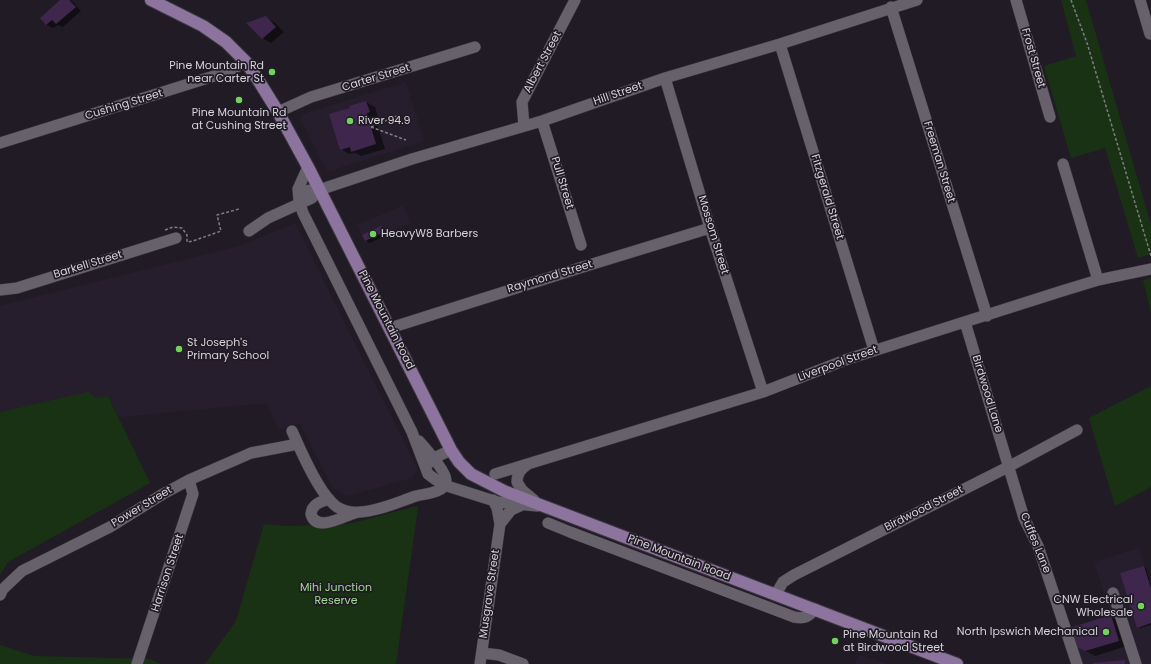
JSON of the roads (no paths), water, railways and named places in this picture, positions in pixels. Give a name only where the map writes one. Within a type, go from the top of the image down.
[{"type":"main road","name":"Pine Mountain Road","points":[[151,0],[192,20],[214,33],[231,46],[246,62],[278,112],[308,167],[451,450],[466,469],[475,476],[504,491],[957,664]]},
{"type":"street","name":"Albert Street","points":[[524,126],[522,102],[575,0]]},
{"type":"street","name":"Frost Street","points":[[1016,0],[1050,117]]},
{"type":"street","points":[[1140,0],[1150,34]]},
{"type":"street","name":"Hill Street","points":[[319,190],[412,158],[542,121],[665,78],[780,44],[913,1]]},
{"type":"street","name":"Freeman Street","points":[[891,8],[987,316]]},
{"type":"street","name":"Fitzgerald Street","points":[[780,44],[874,350]]},
{"type":"street","name":"Carter Street","points":[[278,112],[311,97],[475,47]]},
{"type":"street","name":"Cushing Street","points":[[0,143],[226,73],[246,62]]},
{"type":"street","name":"Mossom Street","points":[[665,78],[710,228],[763,392]]},
{"type":"street","name":"Pull Street","points":[[542,121],[581,245]]},
{"type":"street","points":[[1063,164],[1098,280]]},
{"type":"street","points":[[308,167],[298,189],[300,203],[412,432],[427,471],[428,481],[422,492],[417,496]]},
{"type":"street","points":[[300,203],[300,197],[307,190],[319,190]]},
{"type":"street","points":[[249,231],[264,221],[300,203]]},
{"type":"street","name":"Raymond Street","points":[[390,328],[571,270],[710,228]]},
{"type":"street","name":"Barkell Street","points":[[0,290],[24,286],[176,238]]},
{"type":"street","name":"Liverpool Street","points":[[495,474],[763,392],[848,358],[987,316],[1098,280],[1151,269]]},
{"type":"street","name":"Birdwood Lane","points":[[965,322],[1008,467]]},
{"type":"street","name":"Birdwood Street","points":[[776,594],[786,580],[1008,467],[1077,430]]},
{"type":"street","points":[[292,431],[319,486],[329,499],[340,509],[358,513]]},
{"type":"street","points":[[329,499],[319,502],[313,507],[311,514],[315,521],[320,523],[333,522],[358,513],[439,490],[446,481],[445,475],[412,432]]},
{"type":"street","name":"Power Street","points":[[0,595],[3,589],[22,571],[110,527],[163,494],[189,480],[252,453],[298,444]]},
{"type":"street","points":[[427,471],[432,458],[451,450]]},
{"type":"street","points":[[528,465],[522,468],[519,472],[517,479],[518,485],[523,492],[543,506]]},
{"type":"street","name":"Cuffes Lane","points":[[1008,467],[1024,518],[1038,546],[1077,664]]},
{"type":"street","name":"Pine Mountain Road","points":[[427,471],[436,480],[444,485],[493,500],[543,506]]},
{"type":"street","name":"Harrison Street","points":[[137,664],[189,506],[192,494],[189,480]]},
{"type":"street","name":"Musgrave Street","points":[[481,659],[500,524],[497,508],[493,500]]},
{"type":"street","points":[[500,524],[511,510],[522,504]]},
{"type":"street","name":"Pine Mountain Road","points":[[548,523],[794,617],[806,618],[812,614],[815,609]]},
{"type":"street","points":[[1113,593],[1136,664]]},
{"type":"street","points":[[481,659],[499,654],[523,664]]},
{"type":"place","name":"Pine Mountain Rd near Carter St","points":[[272,72]]},
{"type":"place","name":"Pine Mountain Rd at Cushing Street","points":[[239,100]]},
{"type":"place","name":"River 94.9","points":[[350,121]]},
{"type":"place","name":"HeavyW8 Barbers","points":[[373,234]]},
{"type":"place","name":"St Joseph's Primary School","points":[[179,349]]},
{"type":"place","name":"CNW Electrical Wholesale","points":[[1141,606]]},
{"type":"place","name":"North Ipswich Mechanical","points":[[1106,632]]},
{"type":"place","name":"Pine Mountain Rd at Birdwood Street","points":[[835,641]]},
{"type":"park label","name":"Mihi Junction Reserve","points":[[336,594]]}]
